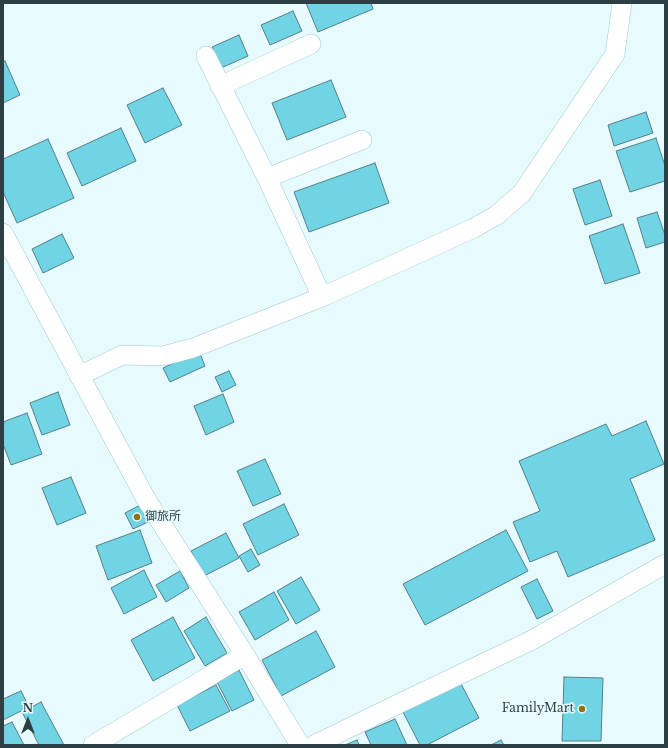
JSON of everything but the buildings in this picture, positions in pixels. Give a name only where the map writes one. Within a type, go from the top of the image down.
[{"type":"street","points":[[79,376],[122,355],[163,356],[193,348],[322,297],[474,228],[497,215],[522,193],[615,54],[622,3]]},
{"type":"street","points":[[220,86],[311,44]]},
{"type":"street","points":[[206,56],[267,178],[322,297]]},
{"type":"street","points":[[267,178],[362,140]]},
{"type":"street","points":[[3,233],[146,499],[300,745]]},
{"type":"street","points":[[314,745],[532,640],[665,564]]},
{"type":"street","points":[[93,745],[245,655]]},
{"type":"place","name":"御旅所","points":[[137,517]]},
{"type":"place","name":"FamilyMart","points":[[582,709]]}]
